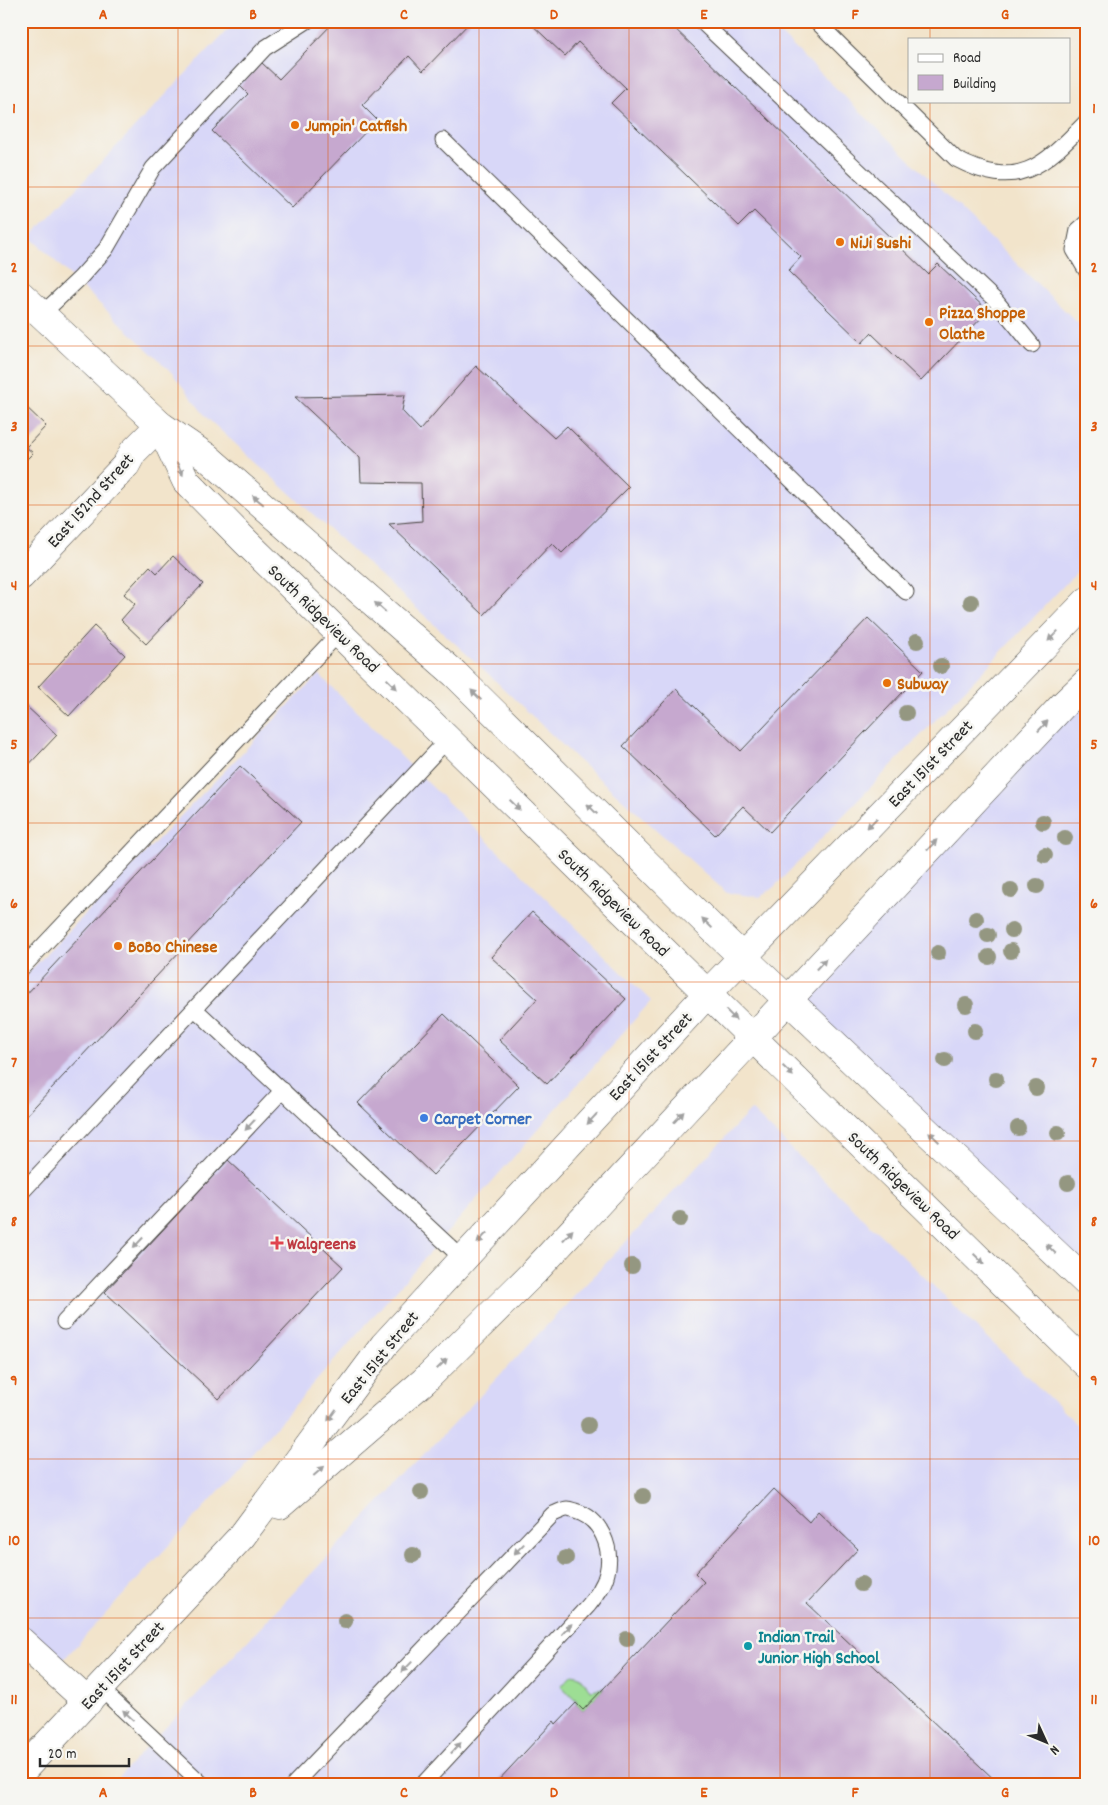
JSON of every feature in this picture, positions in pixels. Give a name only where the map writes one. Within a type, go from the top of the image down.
[{"type":"main road","name":"South Ridgeview Road","points":[[21,295],[160,425],[207,457],[455,674],[743,957],[1087,1282]]},
{"type":"main road","name":"South Ridgeview Road","points":[[160,425],[186,481],[1087,1364]]},
{"type":"main road","name":"East 152nd Street","points":[[21,576],[126,464],[133,452],[160,425]]},
{"type":"main road","name":"East 151st Street","points":[[21,1772],[242,1536],[384,1345],[708,993],[1087,601]]},
{"type":"main road","name":"East 151st Street","points":[[242,1536],[424,1382],[535,1271],[1087,682]]},
{"type":"main road","points":[[21,1641],[94,1695]]},
{"type":"lane","points":[[42,314],[80,278],[106,249],[153,168],[265,48],[307,21]]},
{"type":"lane","points":[[700,21],[996,301],[1032,345]]},
{"type":"lane","points":[[816,21],[956,158],[973,167],[991,173],[1011,175],[1031,169],[1061,147],[1087,121]]},
{"type":"lane","points":[[443,140],[906,592]]},
{"type":"lane","points":[[1087,222],[1078,230],[1074,250],[1087,272]]},
{"type":"lane","points":[[21,969],[339,632]]},
{"type":"lane","points":[[21,1193],[448,739]]},
{"type":"lane","points":[[195,1009],[463,1259]]},
{"type":"lane","points":[[64,1322],[283,1090]]},
{"type":"lane","points":[[294,1784],[553,1514],[568,1509],[582,1513],[596,1523],[603,1534],[608,1550],[607,1572],[600,1591],[422,1784]]},
{"type":"lane","points":[[94,1695],[202,1784]]},
{"type":"shaded area","points":[[236,21],[767,21],[1087,332],[1087,561],[773,888],[760,897],[727,893],[576,758],[481,667],[207,418],[172,373],[30,237]]},
{"type":"shaded area","points":[[319,674],[651,1001],[229,1480],[54,1670],[21,1641],[21,980]]},
{"type":"shaded area","points":[[1087,682],[1087,1283],[788,1000]]},
{"type":"shaded area","points":[[751,1110],[1087,1434],[1087,1784],[112,1784]]},
{"type":"green space","points":[[572,1674],[580,1676],[590,1690],[604,1688],[583,1710],[576,1703],[577,1701],[561,1686]]},
{"type":"building","name":"Jumpin' Catfish","points":[[335,21],[471,21],[423,71],[409,56],[362,105],[377,120],[292,208],[212,131],[248,94],[240,86],[262,63],[279,79]]},
{"type":"building","points":[[528,21],[667,21],[928,274],[938,264],[988,311],[921,381],[871,333],[862,343],[788,271],[801,257],[754,211],[739,226],[611,103],[626,88],[578,42],[565,56]]},
{"type":"building","points":[[476,366],[554,438],[567,426],[629,487],[562,553],[552,543],[484,615],[389,524],[422,521],[421,483],[361,482],[360,458],[295,397],[405,395],[402,411],[420,430]]},
{"type":"building","points":[[21,402],[46,426],[26,447],[33,453],[21,465]]},
{"type":"building","points":[[173,556],[203,584],[146,644],[121,620],[135,604],[124,594],[150,566],[157,573]]},
{"type":"building","points":[[868,618],[923,671],[770,832],[743,806],[715,835],[623,746],[676,689],[741,751]]},
{"type":"building","points":[[94,626],[125,655],[69,716],[38,687]]},
{"type":"building","points":[[24,704],[57,735],[21,773],[21,707]]},
{"type":"building","points":[[240,766],[301,822],[21,1121],[21,1000]]},
{"type":"building","points":[[532,912],[626,999],[547,1084],[499,1040],[537,999],[491,957]]},
{"type":"building","points":[[444,1014],[519,1086],[433,1175],[358,1103]]},
{"type":"building","name":"Walgreens","points":[[228,1160],[343,1267],[219,1399],[105,1292]]},
{"type":"building","name":"Indian Trail Junior High School","points":[[774,1489],[809,1522],[818,1511],[858,1549],[807,1603],[999,1784],[495,1784],[554,1721],[556,1724],[576,1703],[583,1710],[604,1688],[704,1582],[695,1573]]},
{"type":"place","name":"Jumpin' Catfish","points":[[295,125]]},
{"type":"place","name":"NiJi Sushi","points":[[840,242]]},
{"type":"place","name":"Pizza Shoppe Olathe","points":[[929,322]]},
{"type":"place","name":"Subway","points":[[887,683]]},
{"type":"place","name":"BoBo Chinese","points":[[118,946]]},
{"type":"place","name":"Carpet Corner","points":[[424,1118]]},
{"type":"place","name":"Walgreens","points":[[277,1243]]},
{"type":"place","name":"Indian Trail Junior High School","points":[[748,1646]]}]
